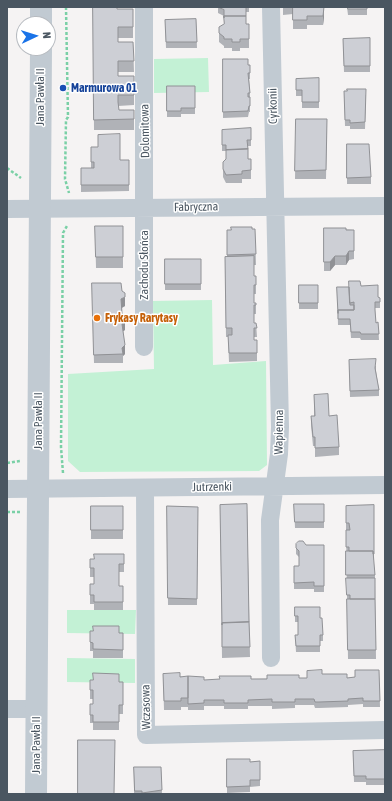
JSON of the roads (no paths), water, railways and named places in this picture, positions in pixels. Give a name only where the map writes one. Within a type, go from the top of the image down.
[{"type":"street","name":"Dolomitowa","points":[[144,7],[145,207]]},
{"type":"street","name":"Cyrkonii","points":[[271,7],[274,206]]},
{"type":"street","name":"Jana Pawła II","points":[[36,794],[41,56]]},
{"type":"street","name":"Wapienna","points":[[271,658],[270,520],[279,454],[280,427],[274,206]]},
{"type":"street","name":"Fabryczna","points":[[7,209],[385,206]]},
{"type":"street","name":"Zachodu Słońca","points":[[144,347],[145,207]]},
{"type":"street","name":"Jutrzenki","points":[[7,489],[385,485]]},
{"type":"street","name":"Wczasowa","points":[[145,488],[146,735],[385,730]]},
{"type":"street","points":[[7,709],[36,709]]},
{"type":"place","name":"Marmurowa 01","points":[[63,88]]},
{"type":"place","name":"Frykasy Rarytasy","points":[[97,318]]}]
